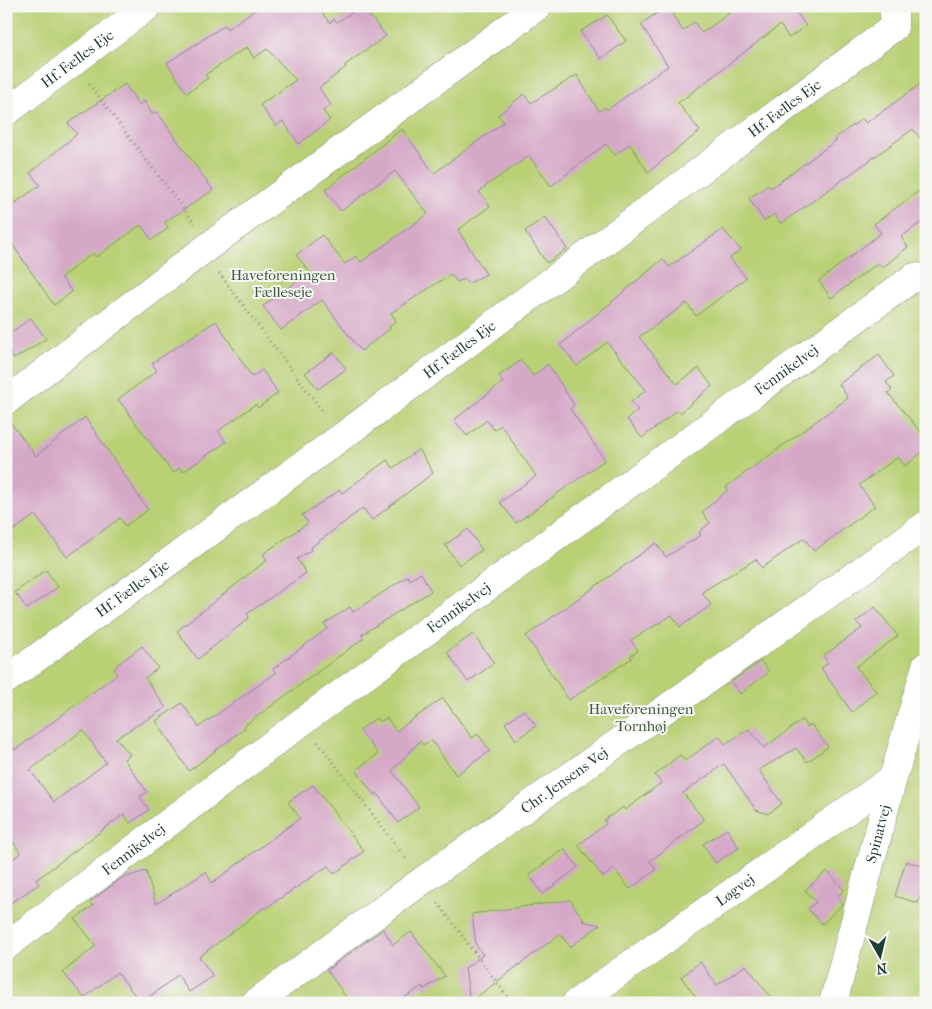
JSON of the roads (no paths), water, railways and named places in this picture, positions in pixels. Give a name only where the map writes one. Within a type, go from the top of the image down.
[{"type":"lane","name":"Hf. Fælles Eje","points":[[6,112],[148,6]]},
{"type":"lane","points":[[6,400],[207,248],[538,6]]},
{"type":"lane","name":"Hf. Fælles Eje","points":[[6,680],[341,436],[894,27],[894,6]]},
{"type":"lane","name":"Fennikelvej","points":[[6,946],[303,721],[920,277]]},
{"type":"lane","name":"Chr. Jensens Vej","points":[[255,1003],[422,881],[926,525]]},
{"type":"lane","name":"Spinatvej","points":[[833,1003],[893,778],[926,666]]},
{"type":"lane","name":"Løgvej","points":[[576,1003],[893,778]]},
{"type":"park label","name":"Haveforeningen Fælleseje","points":[[283,284]]},
{"type":"park label","name":"Haveforeningen Tornhøj","points":[[641,718]]}]
